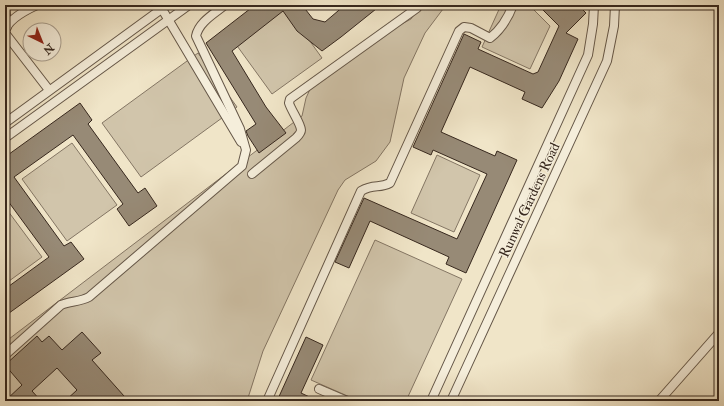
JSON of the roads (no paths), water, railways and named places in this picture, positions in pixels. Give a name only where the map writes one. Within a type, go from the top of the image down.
[{"type":"street","points":[[7,27],[20,14],[37,5]]},
{"type":"street","points":[[5,138],[189,5]]},
{"type":"street","points":[[5,355],[61,306],[67,302],[82,301],[89,297],[242,166],[246,150],[240,129],[196,36],[197,30],[202,22],[225,5]]},
{"type":"street","points":[[252,174],[296,138],[300,132],[301,128],[291,110],[289,103],[290,99],[417,8],[418,5]]},
{"type":"street","points":[[267,401],[361,191],[369,186],[383,187],[390,183],[459,31],[464,27],[471,28],[490,38],[498,32],[509,16],[513,5]]},
{"type":"street","name":"Runwal Gardens Road","points":[[431,401],[588,55],[593,24],[594,5]]},
{"type":"street","name":"Runwal Gardens Road","points":[[452,401],[607,61],[614,26],[615,5]]},
{"type":"street","points":[[5,6],[7,27],[5,33],[49,90]]},
{"type":"street","points":[[5,123],[165,7],[169,19],[228,123],[246,150]]},
{"type":"street","points":[[659,401],[719,333]]},
{"type":"street","points":[[318,389],[347,401]]}]
